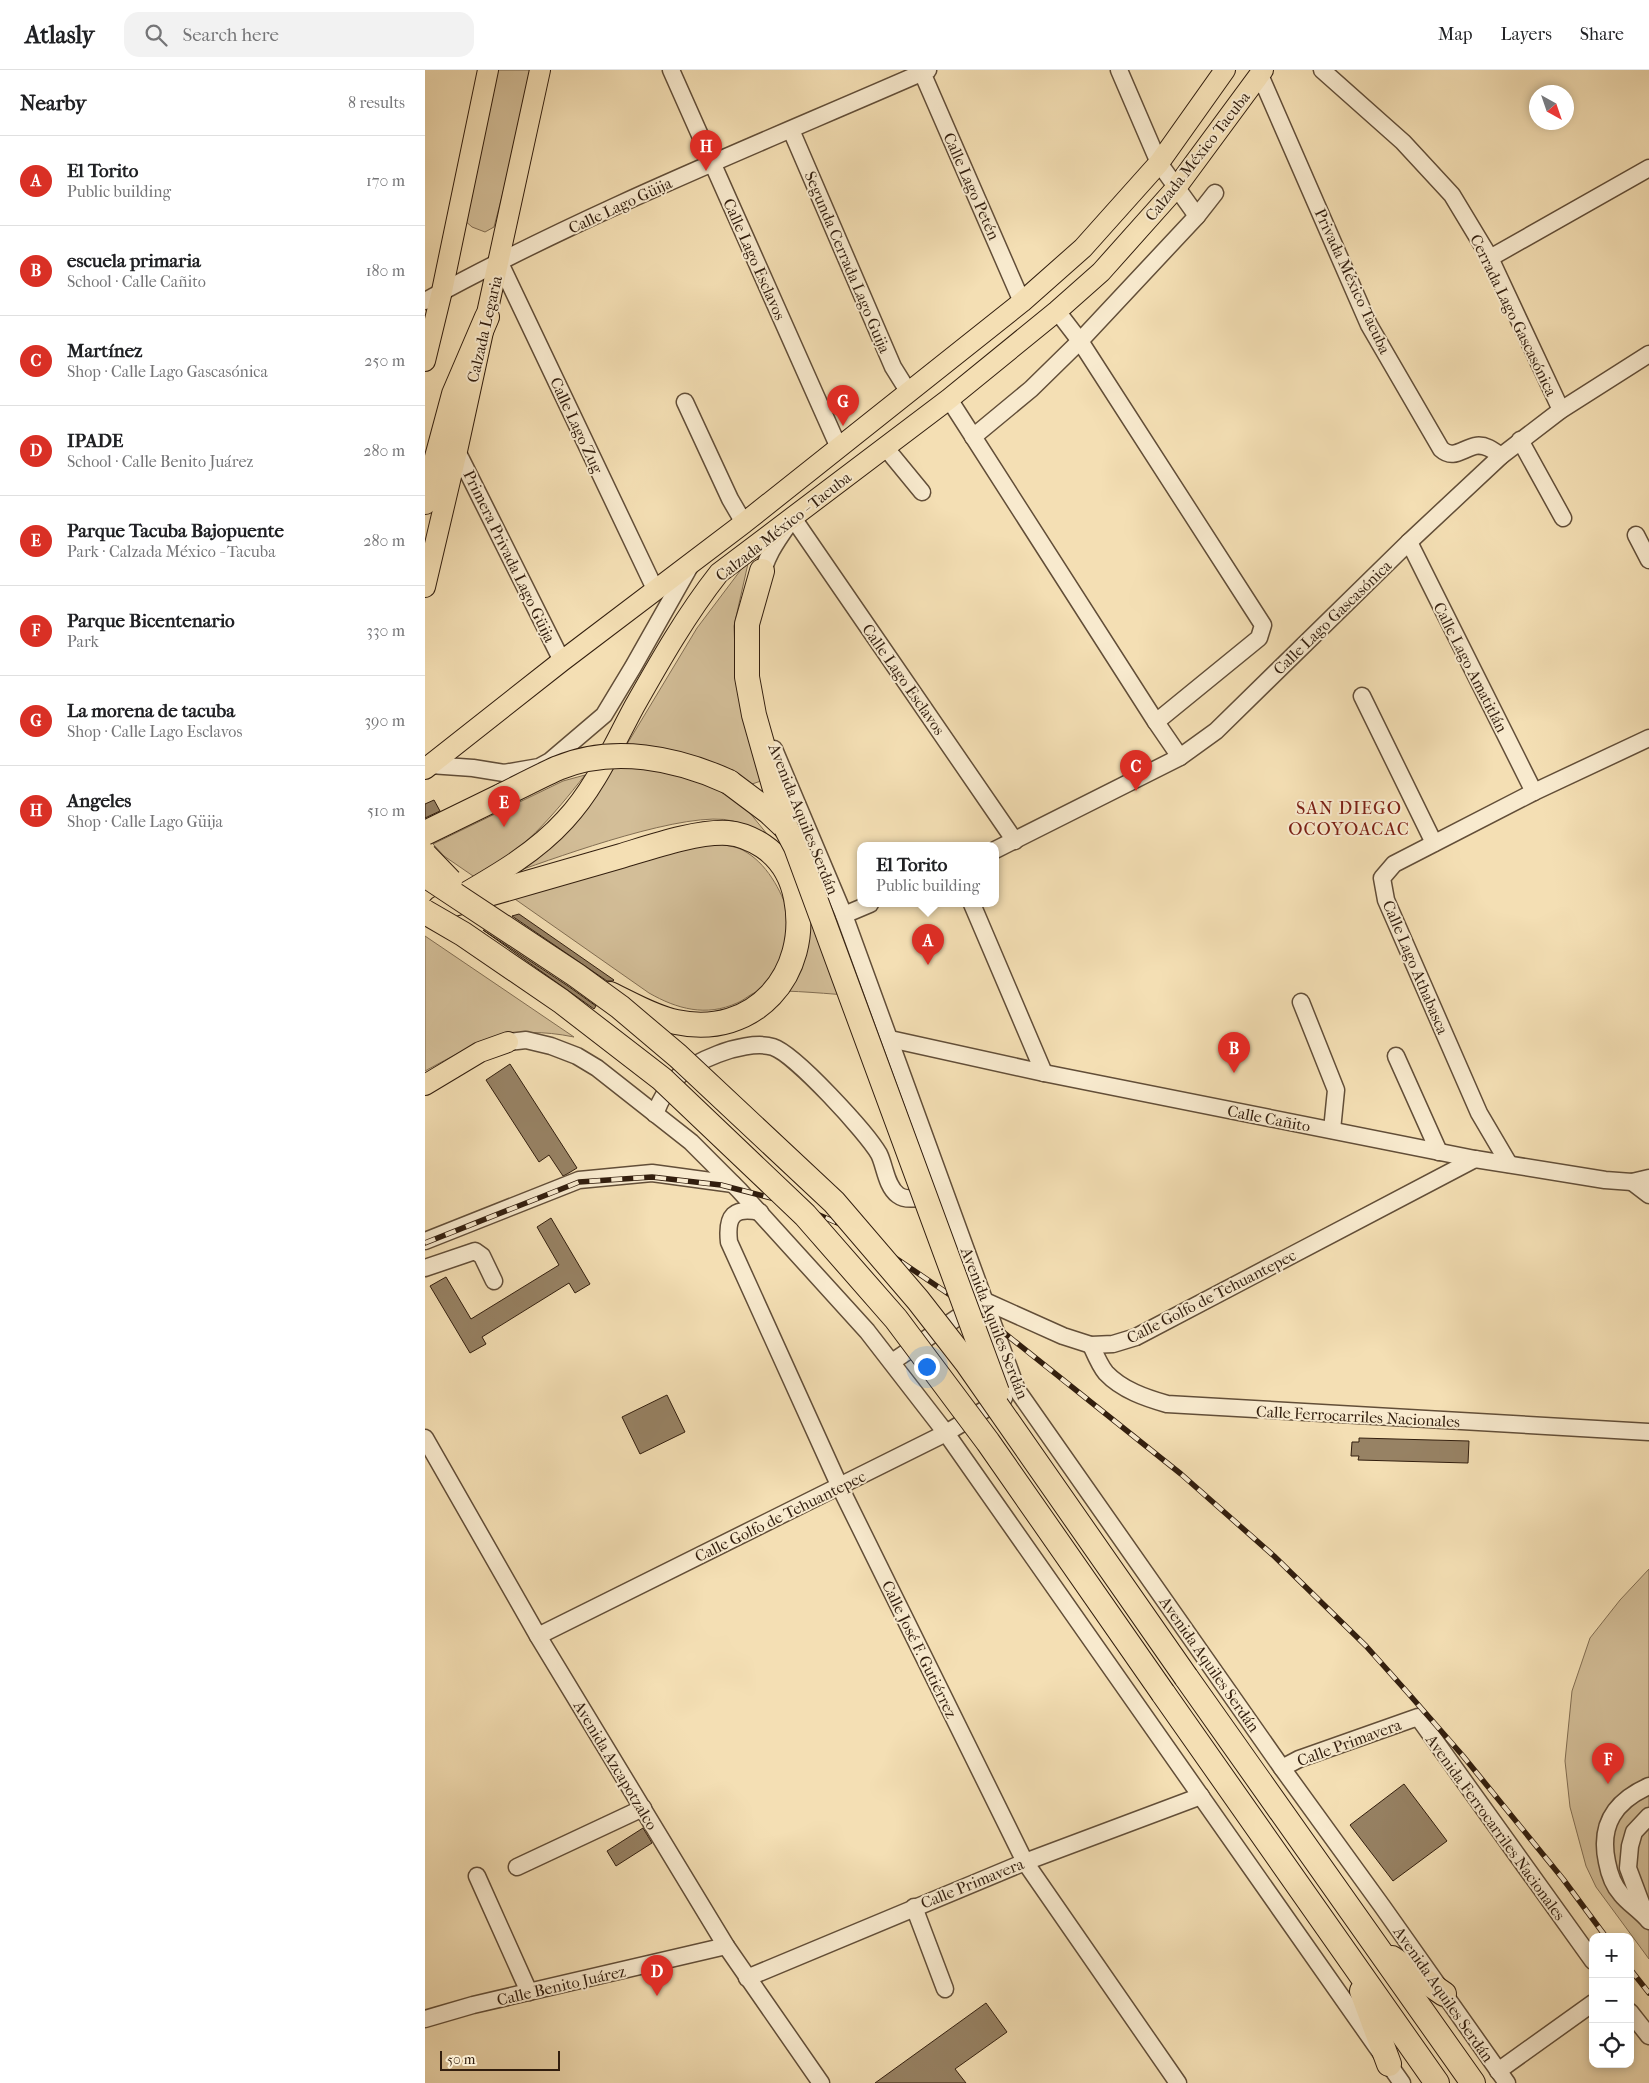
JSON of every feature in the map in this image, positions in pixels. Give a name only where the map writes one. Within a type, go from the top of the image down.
[{"type":"highway","points":[[425,502],[454,394],[487,317]]},
{"type":"highway","points":[[763,571],[747,624],[747,677],[754,715],[787,828],[796,847],[1010,1426]]},
{"type":"highway","points":[[425,833],[560,767],[595,759],[634,756],[677,762],[703,770],[729,782],[787,828]]},
{"type":"highway","points":[[430,911],[681,840],[727,833],[747,837],[768,849],[777,858],[790,878],[797,904],[798,935],[790,965],[777,988],[759,1006],[736,1019],[711,1024],[689,1024],[663,1018],[615,996],[576,975]]},
{"type":"highway","points":[[425,855],[488,916]]},
{"type":"highway","name":"Avenida Aquiles Serdán","points":[[425,875],[576,975],[620,1007],[678,1056],[834,1202],[918,1300],[967,1363],[1473,2083]]},
{"type":"highway","points":[[430,911],[561,1001],[662,1079],[805,1215],[896,1319],[988,1442],[1437,2083]]},
{"type":"highway","points":[[1379,1948],[1444,1994]]},
{"type":"highway","points":[[1351,1961],[1389,2064]]},
{"type":"main road","points":[[425,361],[434,296],[488,70]]},
{"type":"main road","name":"Calzada Legaria","points":[[425,587],[487,317],[540,70]]},
{"type":"main road","name":"Calzada México Tacuba","points":[[1159,164],[1225,70]]},
{"type":"main road","name":"Calzada México Tacuba","points":[[1130,240],[1176,188],[1262,72]]},
{"type":"main road","name":"Calzada México - Tacuba","points":[[427,766],[562,660],[744,523],[1022,302],[1083,248],[1159,164]]},
{"type":"main road","name":"Calzada México - Tacuba","points":[[430,911],[525,856],[565,820],[593,783],[635,706],[696,603],[719,573],[949,399],[1057,311],[1101,272],[1130,240]]},
{"type":"main road","points":[[425,1085],[480,1052],[508,1042]]},
{"type":"street","name":"Calle Lago Esclavos","points":[[671,70],[839,448]]},
{"type":"street","points":[[1119,70],[1159,164],[1197,216]]},
{"type":"street","name":"Cerrada Lago Gascasónica","points":[[1322,70],[1403,142],[1452,194],[1490,258],[1561,410]]},
{"type":"street","name":"Calle Lago Güija","points":[[434,296],[499,260],[711,163],[924,71]]},
{"type":"street","name":"Calle Lago Petén","points":[[924,71],[1022,302]]},
{"type":"street","name":"Privada México Tacuba","points":[[1262,72],[1369,325],[1441,449],[1446,454],[1453,455],[1476,446],[1489,447],[1501,456]]},
{"type":"street","name":"Segunda Cerrada Lago Guija","points":[[791,130],[893,367],[909,392]]},
{"type":"street","points":[[1490,258],[1649,168]]},
{"type":"street","points":[[973,437],[1031,389],[1080,341],[1197,216],[1215,193]]},
{"type":"street","name":"Calle Lago Zug","points":[[499,260],[655,589]]},
{"type":"street","points":[[1057,311],[1080,341],[1263,625],[1259,638],[1156,722]]},
{"type":"street","name":"Calle Lago Gascasónica","points":[[999,848],[1180,757],[1215,731],[1409,542],[1501,456],[1561,410],[1649,354]]},
{"type":"street","points":[[949,399],[1180,757]]},
{"type":"street","points":[[685,402],[730,499],[744,523]]},
{"type":"street","points":[[1520,440],[1563,518]]},
{"type":"street","points":[[885,447],[922,492]]},
{"type":"street","name":"Primera Privada Lago Güija","points":[[457,451],[562,660]]},
{"type":"street","name":"Calle Lago Esclavos","points":[[793,518],[1015,841]]},
{"type":"street","name":"Avenida Aquiles Serdán","points":[[793,518],[770,552],[763,571],[754,655],[766,726],[844,915],[1017,1390],[1282,1768],[1502,2077]]},
{"type":"street","points":[[1636,535],[1649,560]]},
{"type":"street","name":"Calle Lago Amatitlán","points":[[1409,542],[1534,792]]},
{"type":"street","points":[[427,766],[473,768],[504,773],[539,767],[550,761],[604,715],[692,563]]},
{"type":"street","points":[[1362,696],[1434,843]]},
{"type":"street","name":"Calle Lago Athabasca","points":[[1509,1164],[1479,1112],[1386,900],[1382,878],[1393,864],[1534,792],[1649,738]]},
{"type":"street","points":[[844,915],[863,907]]},
{"type":"street","points":[[973,907],[1044,1073]]},
{"type":"street","points":[[1301,1002],[1337,1090],[1332,1130]]},
{"type":"street","name":"Calle Cañito","points":[[890,1039],[1044,1073],[1475,1159],[1605,1180],[1632,1182],[1649,1178]]},
{"type":"street","points":[[508,1042],[526,1040],[551,1046],[577,1056],[597,1068],[691,1142],[760,1212],[867,1331],[947,1433],[1403,2083]]},
{"type":"street","points":[[655,1114],[669,1084],[681,1073],[700,1061],[721,1052],[760,1045],[772,1047],[782,1051],[797,1062],[868,1138],[879,1156],[891,1188],[897,1195],[904,1198],[919,1198],[946,1193]]},
{"type":"street","points":[[1396,1056],[1439,1152]]},
{"type":"street","name":"Calle Golfo de Tehuantepec","points":[[985,1301],[1063,1336],[1091,1345],[1113,1344],[1136,1337],[1475,1159]]},
{"type":"street","points":[[425,1241],[579,1180],[652,1173],[733,1184]]},
{"type":"street","points":[[1632,1182],[1649,1196]]},
{"type":"street","name":"Calle José F. Gutiérrez","points":[[760,1212],[744,1209],[737,1212],[731,1219],[727,1230],[729,1242],[840,1486],[1025,1862],[1178,2083]]},
{"type":"street","points":[[425,1268],[475,1251],[482,1256],[494,1281]]},
{"type":"street","points":[[891,1362],[970,1308],[985,1301]]},
{"type":"street","name":"Calle Ferrocarriles Nacionales","points":[[1091,1345],[1106,1373],[1135,1392],[1167,1404],[1649,1432]]},
{"type":"street","name":"Calle Golfo de Tehuantepec","points":[[539,1636],[947,1433],[1017,1390]]},
{"type":"street","name":"Avenida Azcapotzalco","points":[[425,1438],[539,1636],[726,1946],[821,2083]]},
{"type":"street","name":"Calle Primavera","points":[[1282,1768],[1299,1759],[1418,1717]]},
{"type":"street","name":"Avenida Ferrocarriles Nacionales","points":[[1418,1717],[1589,1955]]},
{"type":"street","points":[[1648,1919],[1621,1894],[1609,1874],[1603,1846],[1605,1827],[1616,1808],[1645,1788],[1649,1806]]},
{"type":"street","name":"Calle Primavera","points":[[747,1978],[1025,1862],[1201,1796]]},
{"type":"street","points":[[517,1867],[643,1808]]},
{"type":"street","points":[[1648,1919],[1628,1868],[1630,1846],[1634,1832],[1649,1816]]},
{"type":"street","points":[[477,1876],[529,1992]]},
{"type":"street","points":[[914,1907],[945,1990]]},
{"type":"street","name":"Calle Benito Juárez","points":[[425,2019],[473,2005],[726,1946]]},
{"type":"street","points":[[1502,2077],[1589,2006]]},
{"type":"street","points":[[1634,2017],[1649,2036]]},
{"type":"shaded area","points":[[497,70],[535,70],[494,227],[485,232],[472,227],[463,219]]},
{"type":"shaded area","points":[[749,559],[734,626],[736,679],[764,780],[749,785],[745,807],[776,845],[739,823],[713,819],[687,822],[625,836],[515,872],[609,774],[697,628]]},
{"type":"shaded area","points":[[585,775],[561,805],[522,845],[508,857],[476,878],[444,856],[433,844],[563,781]]},
{"type":"shaded area","points":[[715,843],[738,848],[755,859],[775,882],[787,909],[823,894],[861,996],[761,991],[755,992],[737,1003],[714,1010],[681,1007],[649,993],[512,897],[653,853]]},
{"type":"shaded area","points":[[425,936],[574,1037],[551,1033],[513,1034],[496,1038],[462,1051],[425,1071]]},
{"type":"shaded area","points":[[1649,1569],[1649,1959],[1634,1939],[1634,1933],[1630,1933],[1596,1887],[1586,1866],[1570,1807],[1565,1761],[1572,1691],[1590,1638],[1620,1600]]},
{"type":"building","points":[[434,800],[440,811],[425,818],[425,804]]},
{"type":"building","points":[[519,914],[614,980],[607,981],[512,916]]},
{"type":"building","points":[[483,930],[568,986],[596,1006],[594,1009]]},
{"type":"building","points":[[510,1064],[577,1168],[563,1176],[549,1155],[539,1162],[486,1080]]},
{"type":"building","points":[[551,1218],[590,1284],[575,1293],[569,1283],[482,1337],[486,1344],[470,1353],[430,1286],[446,1277],[471,1319],[559,1265],[537,1227]]},
{"type":"building","points":[[667,1395],[685,1432],[640,1454],[622,1417]]},
{"type":"building","points":[[1359,1438],[1469,1441],[1468,1463],[1358,1460],[1359,1456],[1351,1456],[1352,1442],[1359,1442]]},
{"type":"building","points":[[1404,1784],[1447,1841],[1393,1881],[1350,1825]]},
{"type":"building","points":[[643,1828],[652,1843],[616,1866],[607,1851]]},
{"type":"building","points":[[986,2003],[1007,2032],[955,2069],[966,2083],[875,2083]]},
{"type":"railway","points":[[425,1243],[579,1182],[652,1177],[721,1185],[791,1203],[854,1230],[993,1324],[1181,1474],[1274,1556],[1366,1646],[1463,1756],[1563,1879],[1603,1933]]},
{"type":"railway","points":[[1634,1974],[1649,1993]]},
{"type":"place","name":"Angeles","points":[[706,171]]},
{"type":"place","name":"La morena de tacuba","points":[[843,426]]},
{"type":"place","name":"Martínez","points":[[1136,791]]},
{"type":"place","name":"Parque Tacuba Bajopuente","points":[[504,827]]},
{"type":"place","name":"El Torito","points":[[928,965]]},
{"type":"place","name":"escuela primaria","points":[[1234,1073]]},
{"type":"place","name":"Parque Bicentenario","points":[[1608,1784]]},
{"type":"place","name":"IPADE","points":[[657,1996]]},
{"type":"district","name":"SAN DIEGO OCOYOACAC","points":[[1349,818]]}]
